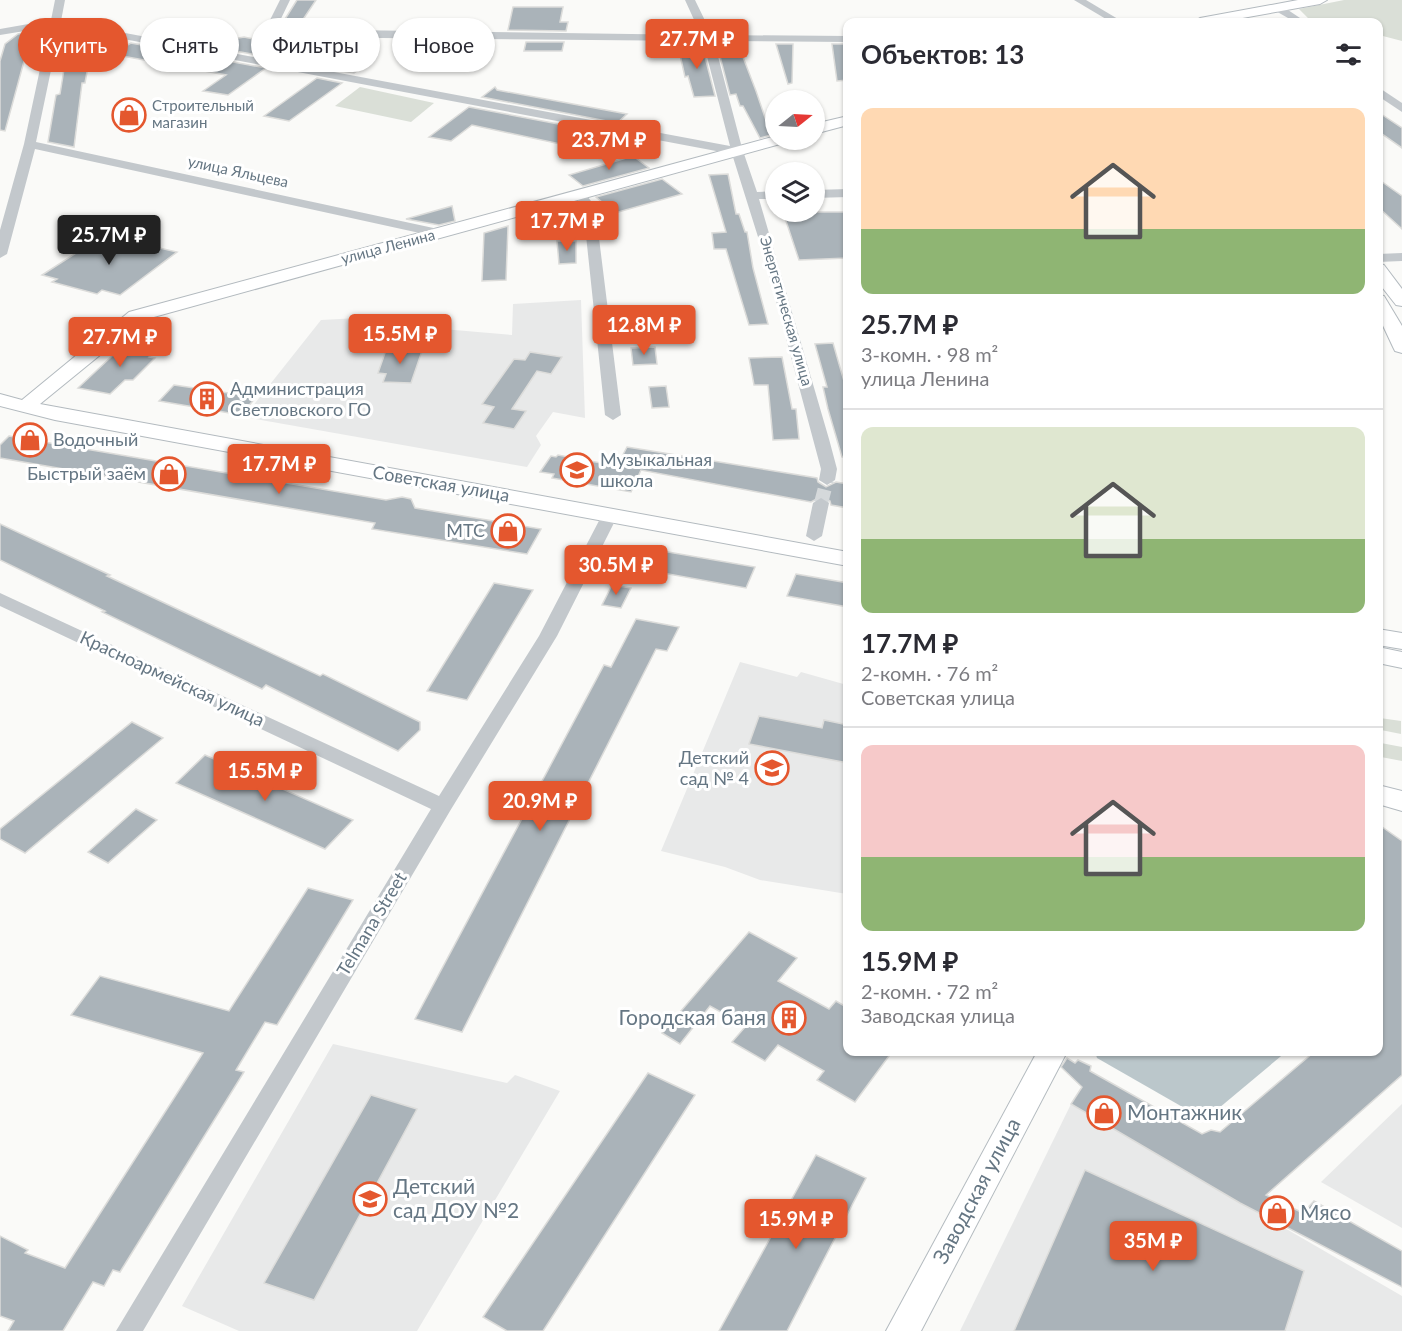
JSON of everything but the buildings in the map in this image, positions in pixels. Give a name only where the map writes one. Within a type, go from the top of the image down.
[{"type":"main road","points":[[1222,18],[1320,0]]},
{"type":"main road","points":[[825,126],[843,121]]},
{"type":"main road","name":"улица Ленина","points":[[32,401],[136,316],[765,143]]},
{"type":"main road","points":[[1383,276],[1402,301]]},
{"type":"main road","points":[[1383,307],[1402,347]]},
{"type":"main road","name":"Советская улица","points":[[0,387],[32,401],[610,515],[843,558]]},
{"type":"main road","name":"Советская улица","points":[[0,400],[68,401],[843,541]]},
{"type":"main road","points":[[1383,638],[1402,641]]},
{"type":"main road","points":[[1383,656],[1402,660]]},
{"type":"main road","points":[[1383,795],[1402,801]]},
{"type":"main road","name":"Заводская улица","points":[[903,1331],[1050,1056]]},
{"type":"street","points":[[58,18],[60,0]]},
{"type":"street","points":[[285,0],[271,28],[271,31],[279,34],[843,39]]},
{"type":"street","points":[[1079,0],[1111,18]]},
{"type":"street","name":"Энергетическая улица","points":[[694,2],[707,38],[737,151],[753,196],[790,321],[830,469],[827,480]]},
{"type":"street","points":[[1278,8],[1294,18]]},
{"type":"street","points":[[1094,9],[1103,18]]},
{"type":"street","points":[[0,32],[18,28]]},
{"type":"street","points":[[128,36],[737,151]]},
{"type":"street","points":[[0,254],[30,144],[46,72]]},
{"type":"street","points":[[1383,94],[1402,109]]},
{"type":"street","name":"улица Яльцева","points":[[30,144],[438,232]]},
{"type":"street","points":[[579,194],[589,206],[613,415]]},
{"type":"street","points":[[825,194],[843,194]]},
{"type":"street","points":[[753,196],[765,195]]},
{"type":"street","points":[[1383,258],[1402,257]]},
{"type":"street","points":[[814,536],[821,503]]},
{"type":"street","name":"Telmana Street","points":[[129,1331],[443,806],[548,636],[610,515]]},
{"type":"street","name":"Красноармейская улица","points":[[0,598],[443,806]]},
{"type":"shaded area","points":[[1344,0],[1402,0],[1402,41],[1383,36],[1383,18],[1308,18],[1299,9]]},
{"type":"shaded area","points":[[360,87],[434,103],[411,122],[335,106]]},
{"type":"shaded area","points":[[581,300],[585,418],[553,412],[536,436],[541,445],[527,467],[244,417],[321,320],[395,316],[396,319],[433,320],[431,328],[512,335],[513,304]]},
{"type":"shaded area","name":"Детский сад № 4","points":[[740,662],[797,677],[801,672],[843,684],[843,893],[760,880],[725,867],[661,851]]},
{"type":"shaded area","points":[[1383,718],[1401,721],[1401,734],[1383,730]]},
{"type":"shaded area","points":[[1383,743],[1402,747],[1402,761],[1383,757]]},
{"type":"shaded area","name":"Детский сад ДОУ №2","points":[[333,1044],[507,1083],[515,1075],[560,1091],[417,1331],[239,1331],[182,1306]]},
{"type":"shaded area","points":[[1096,1056],[1281,1056],[1219,1108],[1193,1113]]},
{"type":"shaded area","points":[[1071,1104],[1402,1296],[1402,1331],[960,1331]]},
{"type":"shaded area","points":[[1402,1104],[1402,1228],[1321,1182]]},
{"type":"tunnel","points":[[821,503],[827,480]]},
{"type":"place","name":"Строительный магазин","points":[[129,115]]},
{"type":"place","name":"Администрация Светловского ГО","points":[[207,399]]},
{"type":"place","name":"Водочный","points":[[30,440]]},
{"type":"place","name":"Музыкальная школа","points":[[577,470]]},
{"type":"place","name":"Быстрый заём","points":[[169,474]]},
{"type":"place","name":"МТС","points":[[508,531]]},
{"type":"place","name":"Детский сад № 4","points":[[772,768]]},
{"type":"place","name":"Городская баня","points":[[789,1018]]},
{"type":"place","name":"Монтажник","points":[[1104,1113]]},
{"type":"place","name":"Детский сад ДОУ №2","points":[[370,1199]]},
{"type":"place","name":"Мясо","points":[[1277,1213]]}]
